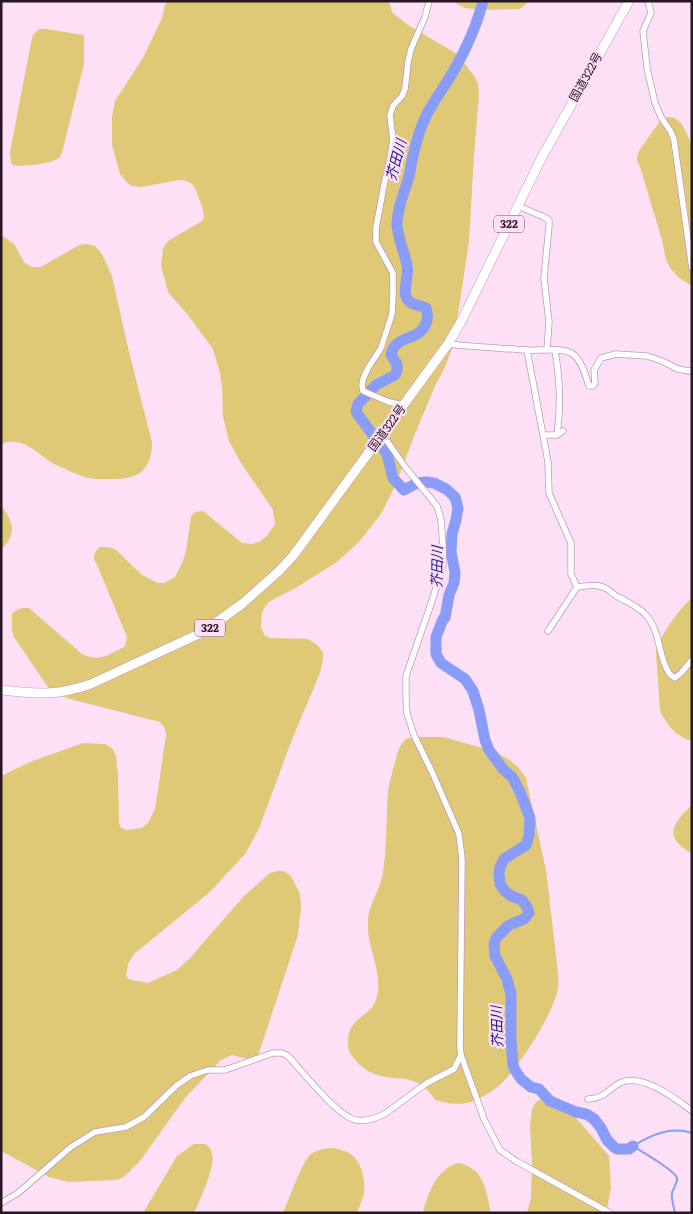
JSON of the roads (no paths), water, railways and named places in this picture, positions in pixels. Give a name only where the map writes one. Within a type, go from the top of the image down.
[{"type":"highway","name":"国道322号","points":[[1,690],[49,694],[80,688],[130,667],[203,632],[242,604],[293,556],[448,344],[462,320],[542,157],[629,1]]},
{"type":"street","points":[[403,406],[363,391],[362,385],[368,368],[380,348],[392,314],[393,273],[376,242],[376,228],[393,140],[390,115],[393,106],[402,96],[411,49],[425,17],[429,1]]},
{"type":"street","points":[[648,1],[651,13],[643,31],[647,68],[656,103],[674,140],[692,268]]},
{"type":"street","points":[[518,206],[549,220],[544,278],[549,322],[547,350]]},
{"type":"street","points":[[448,344],[571,352],[584,369],[589,386],[593,386],[595,383],[594,370],[601,358],[616,354],[647,356],[678,369],[692,370]]},
{"type":"street","points":[[527,350],[548,462],[549,493],[571,543],[571,574],[577,587]]},
{"type":"street","points":[[555,350],[560,394],[557,435]]},
{"type":"street","points":[[543,435],[557,435],[564,431]]},
{"type":"street","points":[[380,436],[437,506],[441,520],[443,564],[406,676],[406,699],[414,735],[459,834],[462,859],[461,1055],[484,1119],[500,1150],[516,1162],[610,1213]]},
{"type":"street","points":[[548,631],[577,587],[599,584],[647,616],[655,630],[669,674],[674,678],[677,677],[692,660]]},
{"type":"street","points":[[1,1203],[18,1193],[72,1147],[95,1132],[126,1127],[144,1117],[176,1086],[190,1076],[208,1070],[225,1070],[265,1055],[282,1053],[288,1056],[318,1090],[338,1109],[355,1120],[367,1120],[386,1113],[427,1083],[454,1069],[461,1055]]},
{"type":"street","points":[[588,1099],[598,1099],[621,1083],[640,1081],[676,1098],[692,1111]]},
{"type":"waterway","name":"芥田川","points":[[483,1],[462,55],[430,109],[421,129],[398,212],[397,224],[408,269],[405,289],[406,298],[411,303],[426,308],[427,320],[420,332],[403,340],[393,348],[391,355],[397,364],[395,375],[376,385],[358,404],[356,412],[387,454],[393,478],[404,490],[417,483],[434,483],[446,489],[455,497],[458,508],[452,534],[451,552],[455,572],[454,583],[449,595],[445,618],[436,637],[436,654],[441,663],[465,679],[473,691],[489,750],[503,769],[513,778],[530,818],[529,836],[526,845],[504,859],[499,874],[500,884],[505,891],[511,896],[522,900],[529,913],[524,919],[509,925],[496,938],[494,944],[495,956],[507,979],[511,994],[513,1065],[521,1079],[531,1087],[539,1089],[550,1101],[576,1112],[586,1114],[594,1119],[607,1140],[614,1147],[617,1149],[629,1149],[633,1146]]},
{"type":"waterway","points":[[675,1213],[672,1195],[677,1178],[665,1166],[633,1146],[647,1138],[668,1131],[692,1133]]}]
